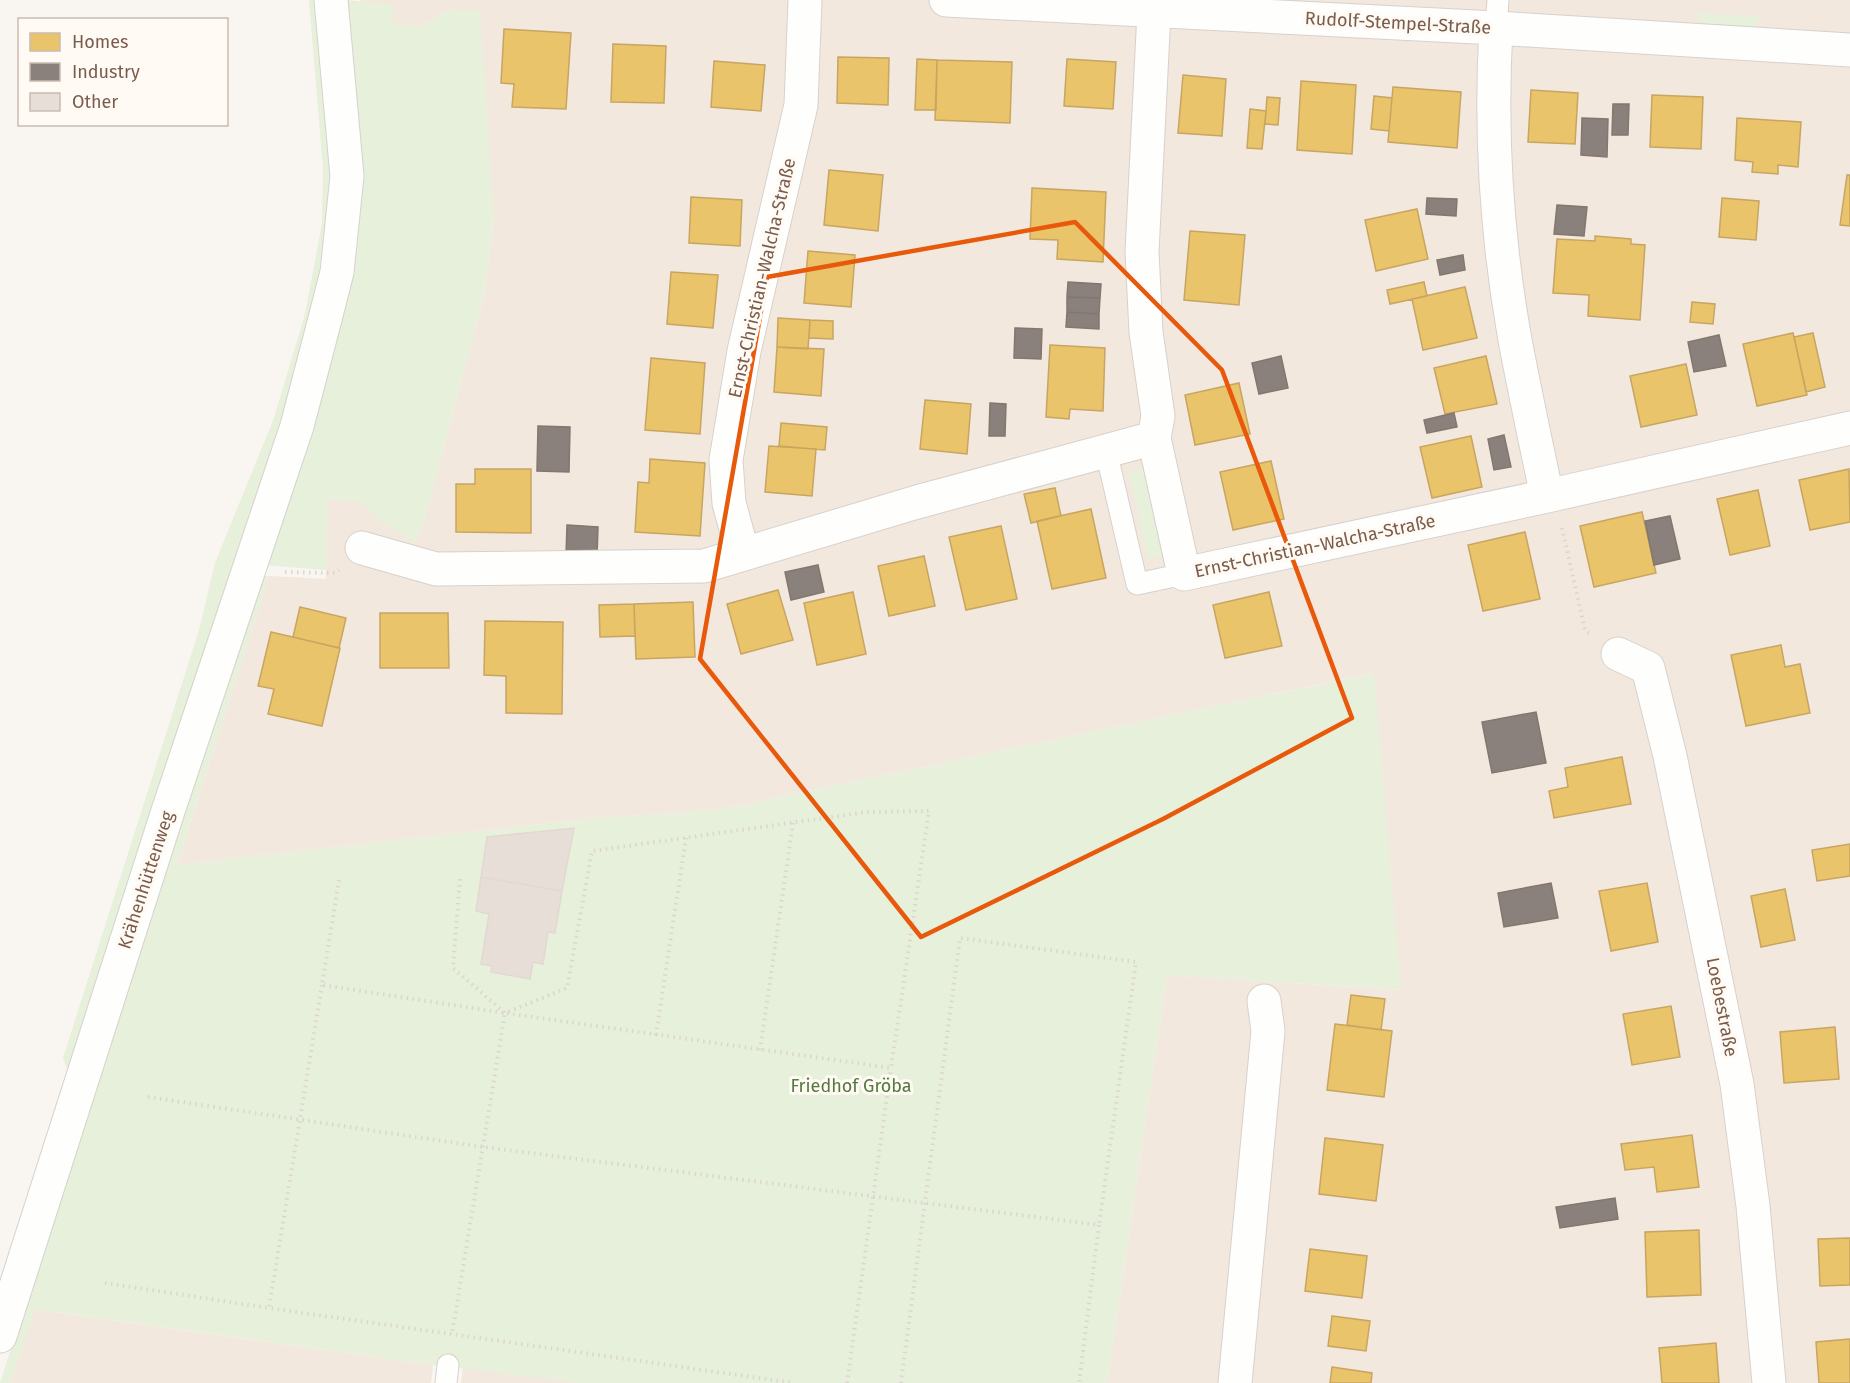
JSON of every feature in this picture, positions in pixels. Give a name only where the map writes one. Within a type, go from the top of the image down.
[{"type":"street","name":"Krähenhüttenweg","points":[[0,1336],[249,567],[297,426],[337,272],[347,176],[331,0]]},
{"type":"street","name":"Ernst-Christian-Walcha-Straße","points":[[743,554],[729,503],[726,460],[744,351],[801,105],[805,0]]},
{"type":"street","name":"Rudolf-Stempel-Straße","points":[[946,0],[1497,14],[1850,50]]},
{"type":"street","name":"Ernst-Christian-Walcha-Straße","points":[[1154,6],[1142,252],[1146,332],[1158,416],[1154,438],[1184,574],[1850,428]]},
{"type":"street","points":[[1497,14],[1494,62],[1497,195],[1515,339],[1551,495]]},
{"type":"street","points":[[362,548],[436,569],[704,566],[1154,438]]},
{"type":"street","name":"Loebestraße","points":[[1618,654],[1648,668],[1670,756],[1716,969],[1737,1084],[1753,1206],[1769,1383]]},
{"type":"street","points":[[1235,1383],[1268,1031],[1264,1001]]},
{"type":"lane","points":[[1106,451],[1137,584],[1184,574]]},
{"type":"path","points":[[1551,495],[1584,630],[1618,654]]},
{"type":"path","points":[[249,567],[269,571],[335,573],[362,548]]},
{"type":"path","points":[[505,1013],[567,988],[592,851],[867,812],[929,811],[847,1383]]},
{"type":"path","points":[[760,1050],[793,823]]},
{"type":"path","points":[[656,1035],[686,838]]},
{"type":"path","points":[[460,879],[453,968],[505,1013]]},
{"type":"path","points":[[269,1308],[339,880]]},
{"type":"path","points":[[901,1383],[960,938],[1136,962],[1079,1383]]},
{"type":"path","points":[[322,985],[891,1068]]},
{"type":"path","points":[[447,1374],[505,1013]]},
{"type":"path","points":[[148,1097],[483,1147],[1099,1226]]},
{"type":"path","points":[[105,1283],[794,1383]]},
{"type":"highlighted area","points":[[1075,222],[1222,370],[1352,718],[1163,819],[921,937],[700,659],[767,277]]},
{"type":"shaded area","points":[[360,0],[1850,0],[1850,1383],[1107,1383],[1167,975],[1400,990],[1373,673],[718,810],[585,819],[177,865],[269,576],[326,579],[327,499],[360,501],[380,520],[415,542],[422,528],[484,295],[494,218],[448,10],[423,26],[393,25],[360,3]]},
{"type":"shaded area","points":[[34,1309],[433,1365],[431,1383],[11,1383]]},
{"type":"shaded area","points":[[463,1367],[581,1383],[461,1383]]},
{"type":"green space","points":[[309,0],[317,0],[330,122],[332,225],[284,421],[70,1077],[63,1058],[199,630],[215,563],[274,418],[305,314],[322,223],[323,169]]},
{"type":"green space","points":[[347,0],[393,5],[393,25],[423,26],[448,10],[480,11],[494,218],[484,295],[422,528],[415,543],[380,520],[360,501],[328,499],[326,570],[262,565],[337,332]]},
{"type":"green space","points":[[1694,12],[1760,17],[1754,28],[1702,25]]},
{"type":"green space","points":[[1144,469],[1162,556],[1148,559],[1129,472]]},
{"type":"green space","name":"Friedhof Gröba","points":[[258,576],[269,576],[177,865],[585,819],[718,810],[1374,673],[1401,990],[1167,975],[1107,1383],[581,1383],[433,1365],[35,1309],[11,1383],[0,1383]]},
{"type":"building: Homes","points":[[504,29],[571,33],[566,109],[512,107],[514,84],[501,83]]},
{"type":"building: Homes","points":[[613,44],[666,46],[664,103],[611,102]]},
{"type":"building: Homes","points":[[838,57],[889,58],[888,105],[837,103]]},
{"type":"building: Homes","points":[[917,59],[937,60],[936,110],[915,110]]},
{"type":"building: Homes","points":[[1067,59],[1116,62],[1113,109],[1064,106]]},
{"type":"building: Homes","points":[[937,60],[1012,62],[1010,123],[935,120]]},
{"type":"building: Homes","points":[[714,61],[765,65],[761,111],[711,107]]},
{"type":"building: Homes","points":[[1183,75],[1226,79],[1222,136],[1178,133]]},
{"type":"building: Homes","points":[[1301,81],[1356,85],[1352,154],[1297,150]]},
{"type":"building: Homes","points":[[1393,87],[1461,92],[1457,148],[1388,142]]},
{"type":"building: Homes","points":[[1531,90],[1578,93],[1575,144],[1528,142]]},
{"type":"building: Homes","points":[[1652,95],[1703,97],[1701,149],[1650,147]]},
{"type":"building: Homes","points":[[1374,96],[1392,98],[1389,131],[1371,129]]},
{"type":"building: Homes","points":[[1267,97],[1280,98],[1278,125],[1265,124]]},
{"type":"building: Homes","points":[[1250,109],[1266,111],[1262,149],[1247,148]]},
{"type":"building: Homes","points":[[1737,118],[1801,122],[1798,167],[1778,165],[1778,174],[1752,172],[1753,162],[1735,160]]},
{"type":"building: Homes","points":[[829,170],[883,175],[878,231],[824,225]]},
{"type":"building: Homes","points":[[1847,175],[1850,175],[1850,226],[1840,225]]},
{"type":"building: Homes","points":[[1032,188],[1106,192],[1103,262],[1057,259],[1058,240],[1030,239]]},
{"type":"building: Homes","points":[[691,197],[742,200],[740,246],[689,243]]},
{"type":"building: Homes","points":[[1722,198],[1759,201],[1756,240],[1719,237]]},
{"type":"building: Homes","points":[[1417,209],[1428,259],[1376,271],[1365,220]]},
{"type":"building: Homes","points":[[1190,231],[1245,235],[1239,305],[1184,300]]},
{"type":"building: Homes","points":[[1595,236],[1631,239],[1631,244],[1645,245],[1640,320],[1588,316],[1589,295],[1553,293],[1557,239],[1595,241]]},
{"type":"building: Homes","points":[[808,251],[855,255],[851,307],[804,303]]},
{"type":"building: Homes","points":[[671,272],[718,275],[713,328],[667,324]]},
{"type":"building: Homes","points":[[1424,282],[1427,296],[1390,304],[1387,290]]},
{"type":"building: Homes","points":[[1465,287],[1477,338],[1423,350],[1412,299]]},
{"type":"building: Homes","points":[[1692,302],[1715,304],[1713,324],[1690,322]]},
{"type":"building: Homes","points":[[778,318],[810,320],[808,349],[777,347]]},
{"type":"building: Homes","points":[[810,320],[833,321],[833,339],[809,338]]},
{"type":"building: Homes","points":[[1793,333],[1807,395],[1757,406],[1743,344]]},
{"type":"building: Homes","points":[[1813,333],[1825,387],[1806,392],[1794,337]]},
{"type":"building: Homes","points":[[1050,345],[1105,348],[1103,411],[1070,409],[1069,419],[1046,417]]},
{"type":"building: Homes","points":[[777,347],[824,349],[821,396],[774,392]]},
{"type":"building: Homes","points":[[1486,356],[1497,404],[1445,414],[1434,368]]},
{"type":"building: Homes","points":[[651,358],[705,363],[700,434],[645,430]]},
{"type":"building: Homes","points":[[1686,364],[1697,415],[1641,427],[1630,376]]},
{"type":"building: Homes","points":[[1239,383],[1250,434],[1195,445],[1185,395]]},
{"type":"building: Homes","points":[[925,400],[971,404],[967,454],[920,449]]},
{"type":"building: Homes","points":[[781,423],[827,427],[825,450],[779,446]]},
{"type":"building: Homes","points":[[1471,436],[1482,487],[1432,498],[1420,447]]},
{"type":"building: Homes","points":[[769,446],[816,449],[812,496],[765,492]]},
{"type":"building: Homes","points":[[650,459],[705,463],[700,536],[635,532],[638,482],[649,483]]},
{"type":"building: Homes","points":[[1271,461],[1284,519],[1233,530],[1220,472]]},
{"type":"building: Homes","points":[[475,469],[531,469],[531,533],[456,532],[456,484],[475,484]]},
{"type":"building: Homes","points":[[1849,469],[1850,522],[1810,530],[1799,480]]},
{"type":"building: Homes","points":[[1055,488],[1061,516],[1031,523],[1024,494]]},
{"type":"building: Homes","points":[[1758,490],[1770,546],[1730,555],[1717,499]]},
{"type":"building: Homes","points":[[1091,509],[1106,578],[1052,589],[1037,521]]},
{"type":"building: Homes","points":[[1642,512],[1656,573],[1594,587],[1580,526]]},
{"type":"building: Homes","points":[[1001,526],[1017,599],[966,610],[949,537]]},
{"type":"building: Homes","points":[[1525,532],[1540,599],[1483,611],[1468,545]]},
{"type":"building: Homes","points":[[924,556],[935,606],[889,616],[878,566]]},
{"type":"building: Homes","points":[[778,590],[793,640],[741,654],[727,604]]},
{"type":"building: Homes","points":[[853,592],[866,654],[817,665],[804,603]]},
{"type":"building: Homes","points":[[1269,592],[1282,646],[1225,658],[1213,605]]},
{"type":"building: Homes","points":[[693,602],[695,657],[636,659],[634,604]]},
{"type":"building: Homes","points":[[634,604],[635,636],[600,637],[599,605]]},
{"type":"building: Homes","points":[[300,607],[346,618],[339,648],[293,637]]},
{"type":"building: Homes","points":[[380,613],[448,613],[449,668],[380,668]]},
{"type":"building: Homes","points":[[485,621],[563,622],[562,714],[506,713],[506,676],[484,675]]},
{"type":"building: Homes","points":[[271,632],[340,648],[322,726],[268,714],[274,689],[258,686]]},
{"type":"building: Homes","points":[[1781,645],[1785,667],[1800,664],[1810,713],[1746,726],[1731,655]]},
{"type":"building: Homes","points":[[1622,757],[1631,804],[1554,818],[1549,791],[1568,787],[1565,768]]},
{"type":"building: Homes","points":[[1850,844],[1850,876],[1817,881],[1812,850]]},
{"type":"building: Homes","points":[[1647,883],[1658,942],[1611,951],[1599,891]]},
{"type":"building: Homes","points":[[1785,889],[1795,940],[1761,947],[1751,896]]},
{"type":"building: Homes","points":[[1351,995],[1385,999],[1381,1030],[1347,1025]]},
{"type":"building: Homes","points":[[1671,1006],[1680,1057],[1632,1065],[1623,1014]]},
{"type":"building: Homes","points":[[1335,1024],[1392,1031],[1384,1097],[1327,1090]]},
{"type":"building: Homes","points":[[1835,1027],[1839,1079],[1784,1083],[1780,1032]]},
{"type":"building: Homes","points":[[1692,1135],[1699,1187],[1657,1192],[1654,1167],[1625,1170],[1621,1144]]},
{"type":"building: Homes","points":[[1325,1138],[1383,1145],[1376,1201],[1319,1194]]},
{"type":"building: Homes","points":[[1699,1230],[1701,1295],[1647,1297],[1645,1232]]},
{"type":"building: Homes","points":[[1850,1238],[1850,1285],[1820,1286],[1818,1239]]},
{"type":"building: Homes","points":[[1310,1249],[1367,1256],[1362,1298],[1305,1291]]},
{"type":"building: Homes","points":[[1332,1316],[1370,1321],[1366,1351],[1328,1346]]},
{"type":"building: Homes","points":[[1850,1339],[1850,1383],[1819,1383],[1816,1342]]},
{"type":"building: Homes","points":[[1716,1343],[1719,1383],[1662,1383],[1659,1348]]},
{"type":"building: Homes","points":[[1332,1367],[1372,1373],[1371,1383],[1330,1383]]},
{"type":"building: Industry","points":[[1613,104],[1629,104],[1628,135],[1612,135]]},
{"type":"building: Industry","points":[[1582,118],[1608,119],[1607,157],[1581,155]]},
{"type":"building: Industry","points":[[1427,198],[1457,199],[1456,216],[1426,214]]},
{"type":"building: Industry","points":[[1557,205],[1587,207],[1584,236],[1554,234]]},
{"type":"building: Industry","points":[[1463,255],[1465,270],[1440,275],[1437,260]]},
{"type":"building: Industry","points":[[1068,282],[1101,284],[1100,298],[1067,297]]},
{"type":"building: Industry","points":[[1067,297],[1100,298],[1099,314],[1067,312]]},
{"type":"building: Industry","points":[[1067,312],[1099,314],[1099,329],[1066,327]]},
{"type":"building: Industry","points":[[1015,328],[1042,329],[1041,359],[1014,358]]},
{"type":"building: Industry","points":[[1719,335],[1726,366],[1694,372],[1688,342]]},
{"type":"building: Industry","points":[[1281,356],[1288,388],[1259,394],[1252,363]]},
{"type":"building: Industry","points":[[990,403],[1006,404],[1005,436],[989,436]]},
{"type":"building: Industry","points":[[1454,413],[1457,427],[1427,433],[1424,420]]},
{"type":"building: Industry","points":[[538,426],[570,427],[569,472],[537,471]]},
{"type":"building: Industry","points":[[1504,435],[1511,467],[1494,470],[1488,439]]},
{"type":"building: Industry","points":[[1670,516],[1680,559],[1654,565],[1645,521]]},
{"type":"building: Industry","points":[[567,525],[598,527],[597,556],[566,555]]},
{"type":"building: Industry","points":[[818,565],[824,592],[791,600],[785,572]]},
{"type":"building: Industry","points":[[1536,712],[1546,763],[1492,773],[1482,722]]},
{"type":"building: Industry","points":[[1551,883],[1558,918],[1504,927],[1498,893]]},
{"type":"building: Industry","points":[[1615,1198],[1618,1219],[1560,1228],[1556,1207]]},
{"type":"building: Other","points":[[574,828],[562,891],[481,877],[487,837]]},
{"type":"building: Other","points":[[481,877],[562,891],[555,933],[548,932],[543,964],[533,962],[530,979],[491,972],[492,966],[481,964],[489,914],[476,911]]}]
